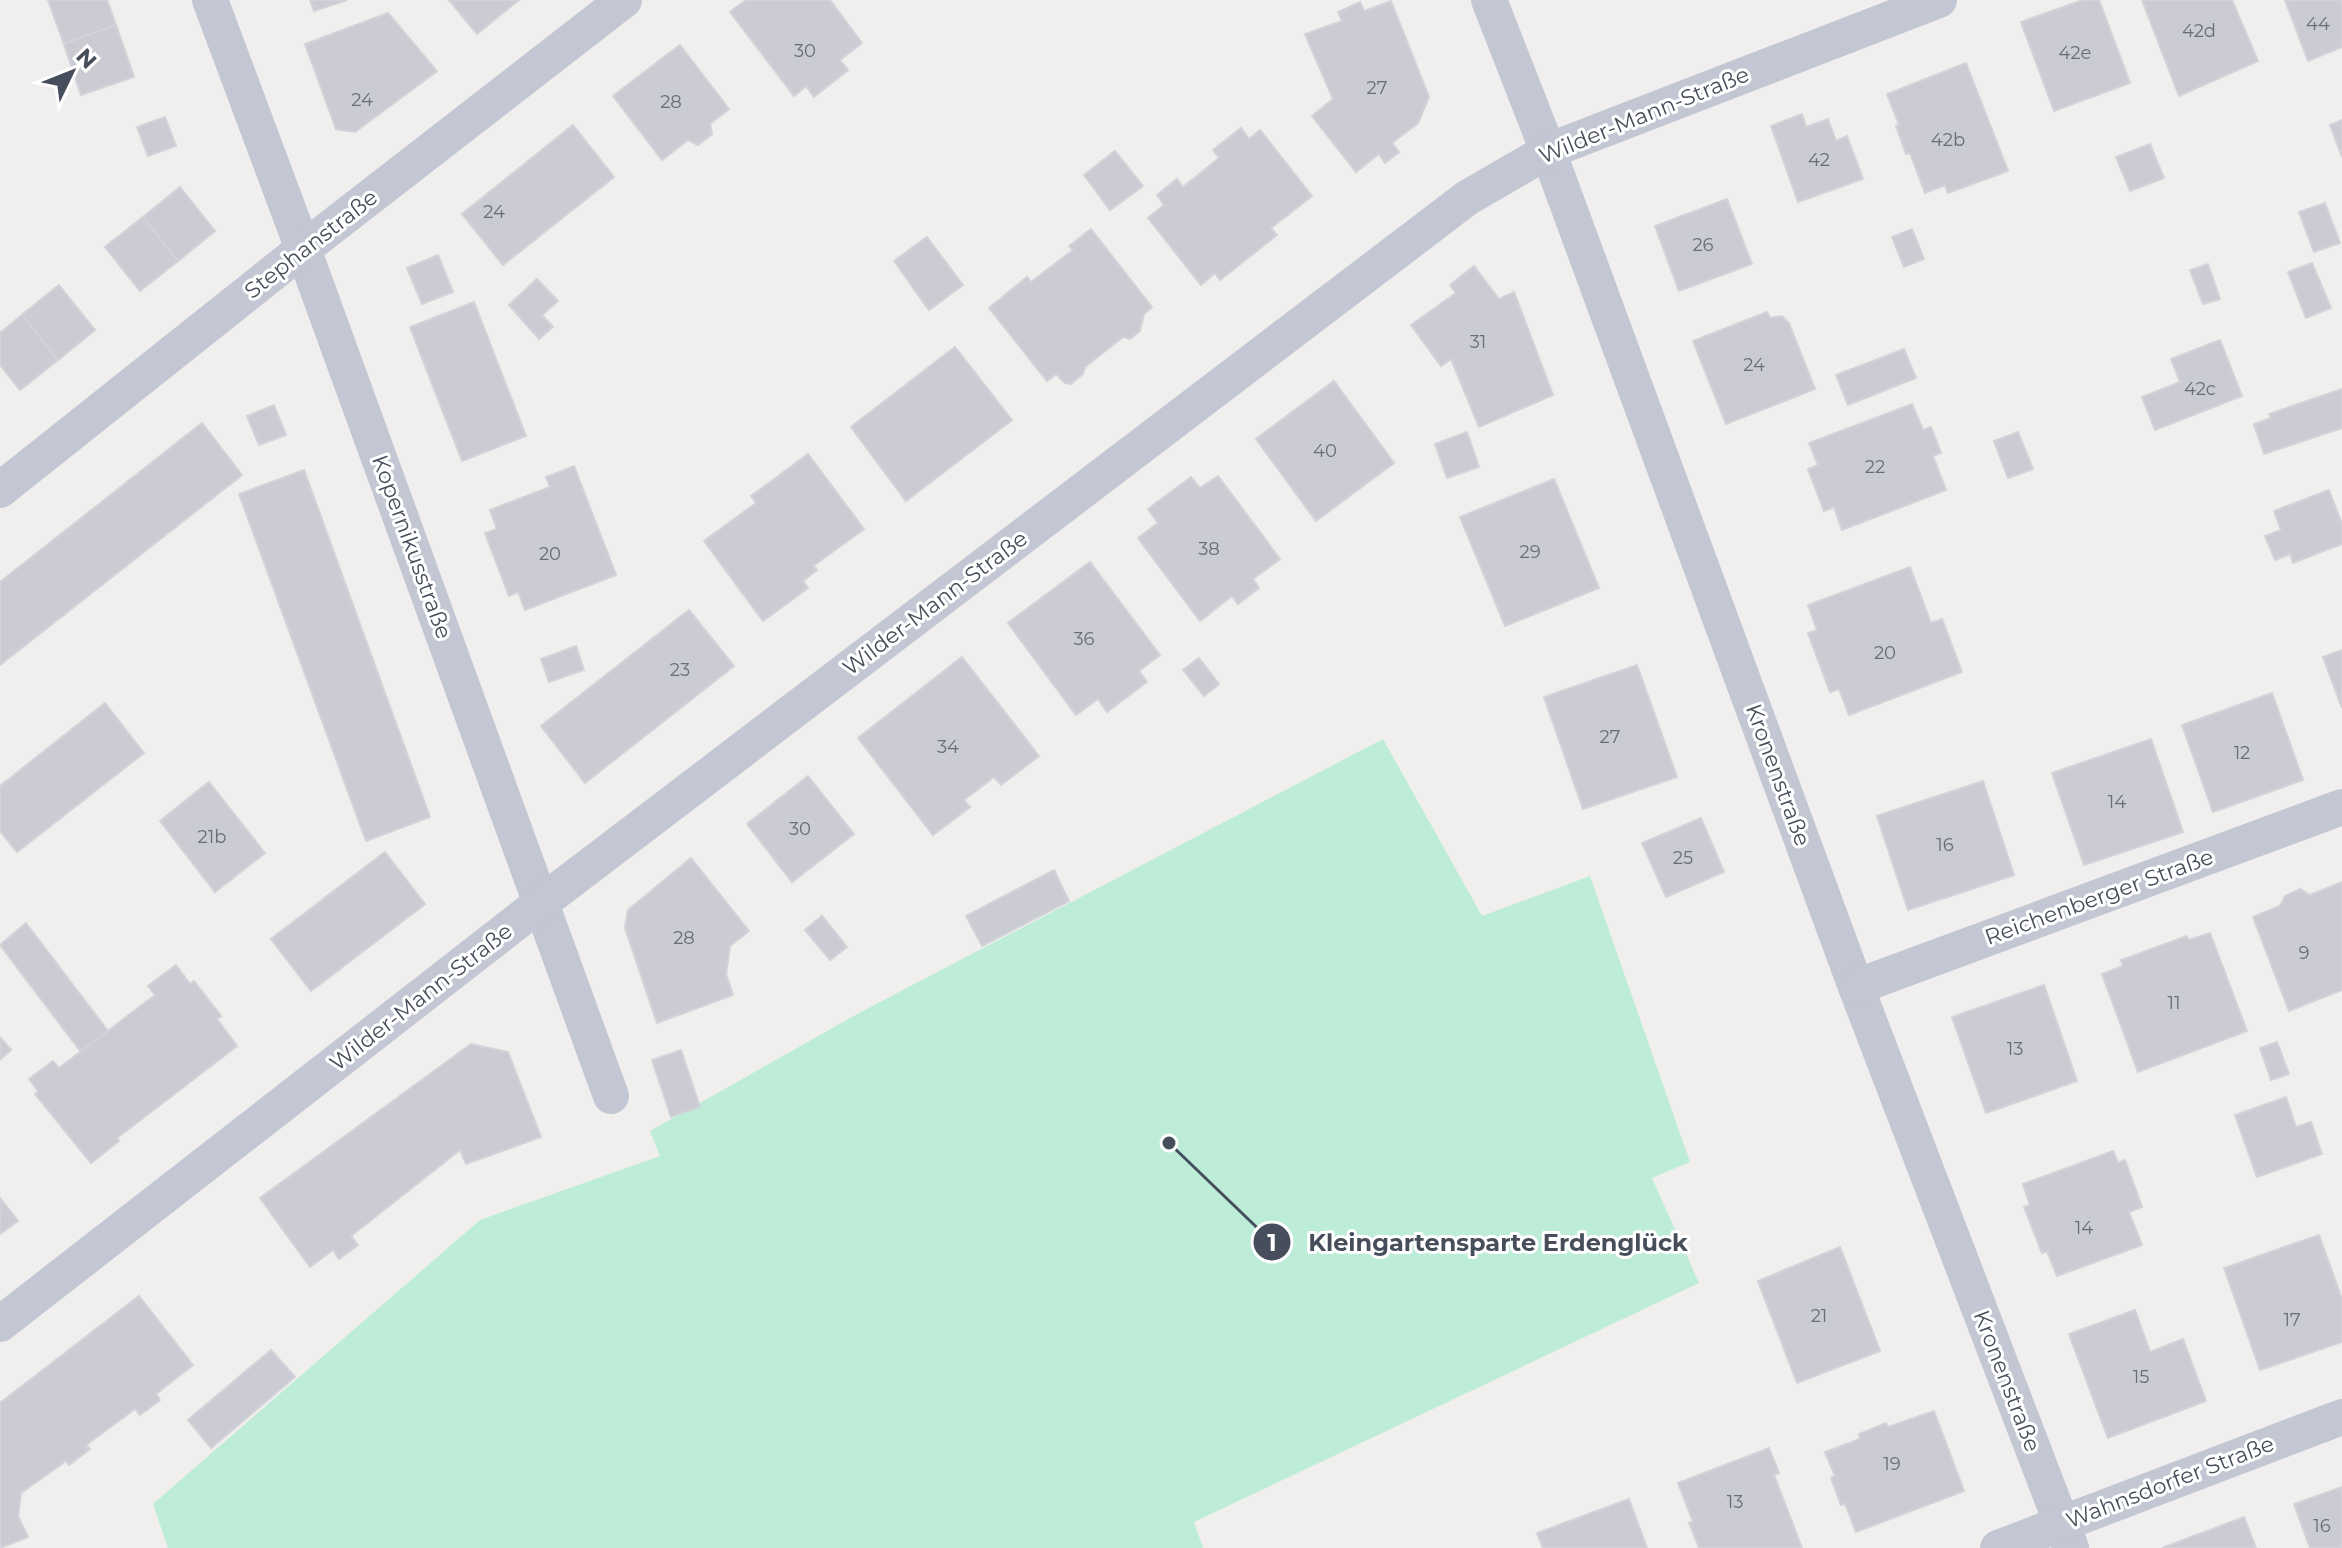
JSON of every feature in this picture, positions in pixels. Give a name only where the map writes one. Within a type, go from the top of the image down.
[{"type":"street","name":"Kopernikusstraße","points":[[210,0],[611,1096]]},
{"type":"street","name":"Stephanstraße","points":[[0,490],[303,249],[624,0]]},
{"type":"street","name":"Kronenstraße","points":[[1489,0],[1548,151],[1856,987],[2066,1536]]},
{"type":"street","name":"Wilder-Mann-Straße","points":[[0,1324],[541,903],[1467,198],[1548,151],[1939,0]]},
{"type":"street","name":"Reichenberger Straße","points":[[1856,987],[2342,807]]},
{"type":"street","name":"Wahnsdorfer Straße","points":[[1998,1548],[2066,1536],[2342,1417]]},
{"type":"green space","points":[[1383,739],[1482,916],[1590,876],[1690,1162],[1652,1178],[1699,1283],[1194,1522],[1203,1548],[168,1548],[153,1504],[480,1220],[660,1156],[650,1131],[859,1013]]},
{"type":"building","points":[[48,0],[107,0],[116,25],[64,44]]},
{"type":"building","points":[[310,0],[347,0],[314,11]]},
{"type":"building","points":[[449,0],[519,0],[477,34]]},
{"type":"building","points":[[746,0],[830,0],[862,43],[840,60],[848,70],[814,97],[806,86],[794,96],[730,12]]},
{"type":"building","points":[[2083,0],[2099,0],[2130,83],[2054,111],[2021,22]]},
{"type":"building","points":[[2142,0],[2232,0],[2258,61],[2179,96]]},
{"type":"building","points":[[2285,0],[2342,0],[2342,47],[2308,61]]},
{"type":"building","points":[[1391,1],[1429,97],[1418,123],[1392,143],[1399,152],[1385,163],[1379,154],[1356,172],[1312,116],[1333,99],[1305,34],[1342,21],[1338,12],[1360,2],[1364,11]]},
{"type":"building","points":[[388,13],[437,71],[355,132],[336,129],[305,44]]},
{"type":"building","points":[[116,25],[134,77],[81,95],[64,44]]},
{"type":"building","points":[[680,45],[729,109],[710,124],[712,134],[698,145],[688,140],[662,160],[613,96]]},
{"type":"building","points":[[1966,63],[2008,171],[1948,193],[1945,185],[1925,193],[1910,153],[1906,154],[1887,94]]},
{"type":"building","points":[[1802,114],[1806,127],[1828,119],[1836,141],[1847,136],[1863,179],[1798,202],[1771,126]]},
{"type":"building","points":[[165,117],[176,146],[148,156],[137,127]]},
{"type":"building","points":[[2342,120],[2342,157],[2330,125]]},
{"type":"building","points":[[573,125],[614,177],[503,265],[462,214]]},
{"type":"building","points":[[1241,128],[1249,139],[1260,130],[1312,196],[1271,228],[1277,235],[1220,280],[1215,273],[1201,285],[1148,218],[1164,205],[1157,195],[1177,179],[1183,187],[1219,158],[1213,150]]},
{"type":"building","points":[[2150,144],[2164,178],[2130,191],[2116,157]]},
{"type":"building","points":[[1115,151],[1143,186],[1110,210],[1084,175]]},
{"type":"building","points":[[180,187],[215,231],[178,261],[143,217]]},
{"type":"building","points":[[1727,199],[1752,264],[1679,291],[1655,226]]},
{"type":"building","points":[[2325,203],[2340,243],[2314,252],[2299,212]]},
{"type":"building","points":[[143,217],[178,261],[140,291],[105,247]]},
{"type":"building","points":[[1091,229],[1152,307],[1144,314],[1140,331],[1130,339],[1123,337],[1085,367],[1083,374],[1071,384],[1065,383],[1056,374],[1047,381],[989,308],[1027,277],[1031,282],[1073,250],[1069,246]]},
{"type":"building","points":[[1912,229],[1924,259],[1904,267],[1892,237]]},
{"type":"building","points":[[927,237],[963,285],[929,310],[894,261]]},
{"type":"building","points":[[438,255],[453,292],[422,304],[407,268]]},
{"type":"building","points":[[2312,263],[2331,308],[2306,318],[2288,272]]},
{"type":"building","points":[[2208,264],[2220,299],[2203,304],[2190,270]]},
{"type":"building","points":[[1474,266],[1499,299],[1514,292],[1553,395],[1479,427],[1451,359],[1441,366],[1411,325],[1456,293],[1450,285]]},
{"type":"building","points":[[537,279],[558,301],[542,315],[553,327],[539,339],[509,305]]},
{"type":"building","points":[[59,285],[95,330],[58,360],[22,315]]},
{"type":"building","points":[[474,302],[526,436],[462,461],[410,327]]},
{"type":"building","points":[[1767,312],[1770,318],[1782,316],[1789,323],[1815,389],[1726,424],[1693,341]]},
{"type":"building","points":[[22,315],[58,360],[20,390],[0,365],[0,333]]},
{"type":"building","points":[[2220,340],[2242,396],[2155,430],[2142,397],[2180,382],[2171,359]]},
{"type":"building","points":[[955,347],[1012,420],[906,501],[851,427]]},
{"type":"building","points":[[1904,349],[1916,378],[1848,405],[1836,375]]},
{"type":"building","points":[[1334,381],[1394,463],[1316,521],[1256,439]]},
{"type":"building","points":[[2342,389],[2342,428],[2264,454],[2254,424],[2271,418],[2269,414]]},
{"type":"building","points":[[1912,404],[1923,430],[1931,427],[1941,453],[1933,456],[1946,490],[1842,530],[1834,507],[1824,511],[1808,469],[1818,465],[1809,443]]},
{"type":"building","points":[[274,405],[286,435],[259,445],[247,416]]},
{"type":"building","points":[[202,423],[242,475],[0,665],[0,582]]},
{"type":"building","points":[[1467,432],[1479,467],[1447,478],[1435,444]]},
{"type":"building","points":[[2018,432],[2033,469],[2008,478],[1994,441]]},
{"type":"building","points":[[808,454],[864,529],[813,566],[817,570],[803,581],[808,588],[763,621],[704,541],[756,503],[751,496]]},
{"type":"building","points":[[574,466],[616,575],[525,610],[518,592],[509,596],[485,533],[497,529],[490,510],[550,487],[546,477]]},
{"type":"building","points":[[304,470],[430,817],[366,841],[239,494]]},
{"type":"building","points":[[1218,476],[1280,559],[1253,579],[1259,588],[1238,604],[1232,596],[1200,621],[1138,538],[1158,523],[1148,509],[1191,477],[1200,488]]},
{"type":"building","points":[[1554,479],[1599,588],[1505,626],[1460,517]]},
{"type":"building","points":[[2329,490],[2342,524],[2342,544],[2293,563],[2290,554],[2275,560],[2265,536],[2281,530],[2274,511]]},
{"type":"building","points":[[1090,562],[1160,655],[1139,671],[1147,682],[1107,712],[1098,699],[1076,715],[1008,623]]},
{"type":"building","points":[[1910,567],[1931,623],[1942,619],[1962,672],[1849,715],[1839,689],[1830,692],[1808,633],[1817,630],[1808,605]]},
{"type":"building","points":[[689,610],[734,666],[585,783],[541,726]]},
{"type":"building","points":[[576,646],[584,670],[549,682],[541,659]]},
{"type":"building","points":[[2342,650],[2342,708],[2323,657]]},
{"type":"building","points":[[962,657],[1039,756],[1001,785],[994,777],[964,800],[970,807],[933,835],[858,738]]},
{"type":"building","points":[[1199,658],[1219,684],[1204,696],[1183,670]]},
{"type":"building","points":[[1637,665],[1677,777],[1583,809],[1544,697]]},
{"type":"building","points":[[2272,693],[2303,780],[2213,812],[2182,725]]},
{"type":"building","points":[[105,703],[144,753],[17,852],[0,831],[0,786]]},
{"type":"building","points":[[2151,739],[2183,832],[2084,865],[2052,773]]},
{"type":"building","points":[[808,776],[854,834],[792,882],[747,824]]},
{"type":"building","points":[[1983,781],[2014,875],[1908,910],[1877,816]]},
{"type":"building","points":[[209,782],[265,853],[215,892],[160,821]]},
{"type":"building","points":[[1701,818],[1724,872],[1666,897],[1642,843]]},
{"type":"building","points":[[385,852],[425,904],[311,991],[271,939]]},
{"type":"building","points":[[691,858],[749,931],[730,946],[726,974],[733,995],[657,1023],[625,928],[628,910]]},
{"type":"building","points":[[1054,870],[1069,901],[982,946],[966,916]]},
{"type":"building","points":[[2342,882],[2342,990],[2289,1011],[2253,917],[2280,906],[2285,896],[2300,889],[2310,895]]},
{"type":"building","points":[[822,916],[847,947],[830,960],[805,930]]},
{"type":"building","points":[[26,923],[108,1031],[81,1052],[0,945]]},
{"type":"building","points":[[2210,933],[2247,1031],[2138,1072],[2102,974],[2123,966],[2121,960],[2187,936],[2189,940]]},
{"type":"building","points":[[176,965],[190,984],[194,981],[221,1016],[217,1019],[237,1046],[117,1138],[119,1141],[91,1163],[35,1094],[38,1091],[29,1079],[53,1061],[59,1068],[155,995],[148,986]]},
{"type":"building","points":[[2044,985],[2077,1081],[1986,1113],[1952,1017]]},
{"type":"building","points":[[0,1037],[11,1050],[0,1060]]},
{"type":"building","points":[[2277,1042],[2289,1074],[2271,1080],[2260,1048]]},
{"type":"building","points":[[471,1044],[508,1052],[541,1137],[466,1164],[460,1150],[351,1236],[358,1245],[339,1259],[333,1250],[310,1267],[260,1198]]},
{"type":"building","points":[[681,1050],[700,1107],[671,1117],[652,1060]]},
{"type":"building","points":[[2286,1097],[2296,1127],[2311,1122],[2322,1154],[2257,1177],[2235,1115]]},
{"type":"building","points":[[2113,1151],[2118,1163],[2125,1160],[2142,1207],[2129,1212],[2142,1245],[2057,1276],[2047,1251],[2042,1253],[2024,1207],[2030,1205],[2023,1184]]},
{"type":"building","points":[[0,1198],[18,1221],[0,1234]]},
{"type":"building","points":[[2319,1235],[2342,1299],[2342,1342],[2260,1370],[2224,1268]]},
{"type":"building","points":[[1840,1247],[1880,1351],[1797,1383],[1758,1281]]},
{"type":"building","points":[[139,1296],[193,1365],[156,1394],[160,1400],[140,1415],[135,1409],[86,1445],[90,1449],[69,1465],[66,1461],[21,1493],[18,1516],[28,1537],[0,1548],[0,1403]]},
{"type":"building","points":[[2135,1310],[2150,1352],[2183,1339],[2206,1401],[2108,1438],[2069,1334]]},
{"type":"building","points":[[271,1350],[295,1377],[211,1448],[188,1420]]},
{"type":"building","points":[[1934,1411],[1964,1491],[1856,1532],[1845,1504],[1841,1505],[1831,1478],[1835,1476],[1825,1452],[1860,1439],[1859,1434],[1886,1423],[1888,1427]]},
{"type":"building","points":[[1769,1448],[1779,1473],[1774,1475],[1802,1548],[1699,1548],[1678,1483]]},
{"type":"building","points":[[2342,1487],[2342,1548],[2310,1548],[2294,1504]]},
{"type":"building","points":[[1629,1499],[1647,1548],[1543,1548],[1537,1533]]},
{"type":"building","points":[[2244,1517],[2256,1548],[2162,1548]]},
{"type":"place","name":"Kleingartensparte Erdenglück","points":[[1169,1143]]}]
